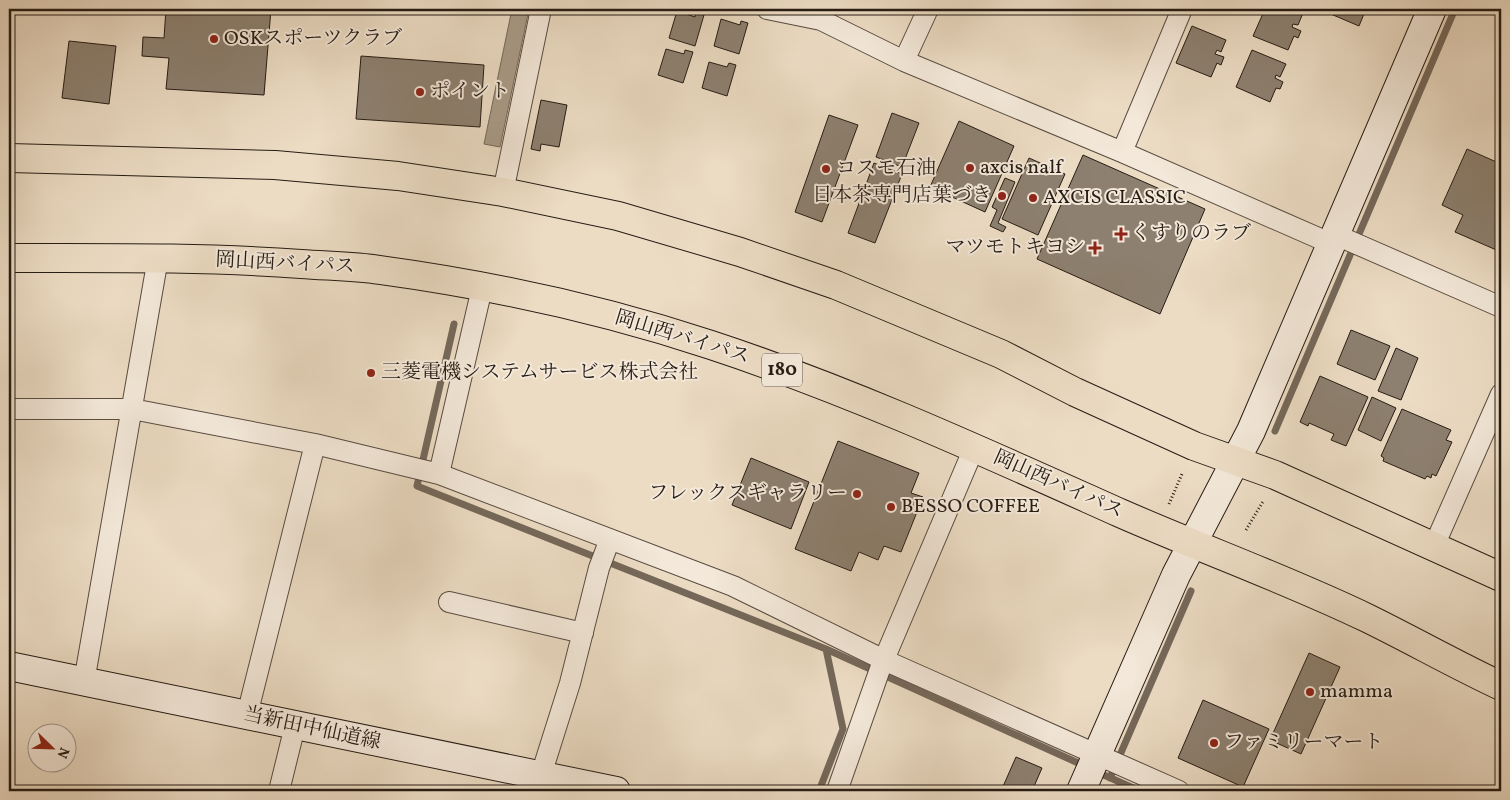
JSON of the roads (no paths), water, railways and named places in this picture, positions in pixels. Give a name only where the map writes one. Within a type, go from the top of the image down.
[{"type":"highway","points":[[9,158],[275,165],[398,176],[503,192],[618,216],[740,252],[836,285],[1001,354],[1075,392],[1194,446],[1275,475],[1501,577]]},
{"type":"highway","name":"岡山西バイパス","points":[[9,258],[158,258],[263,261],[377,269],[591,310],[708,344],[797,375],[974,448],[1158,530],[1233,559],[1368,618],[1464,669],[1501,686]]},
{"type":"street","points":[[503,192],[541,9]]},
{"type":"street","points":[[767,9],[822,20],[904,60],[1122,152],[1345,241],[1501,307]]},
{"type":"street","points":[[904,60],[928,9]]},
{"type":"street","points":[[1122,152],[1182,9]]},
{"type":"street","points":[[1099,768],[1176,576],[1236,461],[1345,241],[1432,9]]},
{"type":"street","points":[[84,682],[158,258]]},
{"type":"street","points":[[428,471],[482,288]]},
{"type":"street","points":[[1434,546],[1501,394]]},
{"type":"street","points":[[9,409],[132,409],[315,444],[428,471],[605,552],[733,586],[880,669],[1099,768],[1179,791]]},
{"type":"street","points":[[247,716],[315,444]]},
{"type":"street","points":[[836,791],[880,669],[974,448]]},
{"type":"street","points":[[541,775],[570,683],[605,552]]},
{"type":"street","points":[[448,602],[583,633]]},
{"type":"street","name":"当新田中仙道線","points":[[9,666],[247,716],[293,733],[541,775],[616,791]]},
{"type":"street","points":[[279,791],[293,733]]},
{"type":"waterway","points":[[1275,431],[1455,9]]},
{"type":"waterway","points":[[454,324],[417,486],[826,649],[1087,767]]},
{"type":"waterway","points":[[1110,778],[1191,591]]},
{"type":"waterway","points":[[819,791],[843,729],[826,649]]},
{"type":"waterway","points":[[1097,772],[1140,791]]},
{"type":"place","name":"OSKスポーツクラブ","points":[[214,39]]},
{"type":"place","name":"ポイント","points":[[420,92]]},
{"type":"place","name":"axcis nalf","points":[[970,168]]},
{"type":"place","name":"コスモ石油","points":[[826,169]]},
{"type":"place","name":"日本茶専門店葉づき","points":[[1002,196]]},
{"type":"place","name":"AXCIS CLASSIC","points":[[1033,198]]},
{"type":"place","name":"くすりのラブ","points":[[1121,234]]},
{"type":"place","name":"マツモトキヨシ","points":[[1095,248]]},
{"type":"place","name":"三菱電機システムサービス株式会社","points":[[371,373]]},
{"type":"place","name":"フレックスギャラリー","points":[[857,494]]},
{"type":"place","name":"BESSO COFFEE","points":[[891,507]]},
{"type":"place","name":"mamma","points":[[1310,692]]},
{"type":"place","name":"ファミリーマート","points":[[1214,743]]}]
